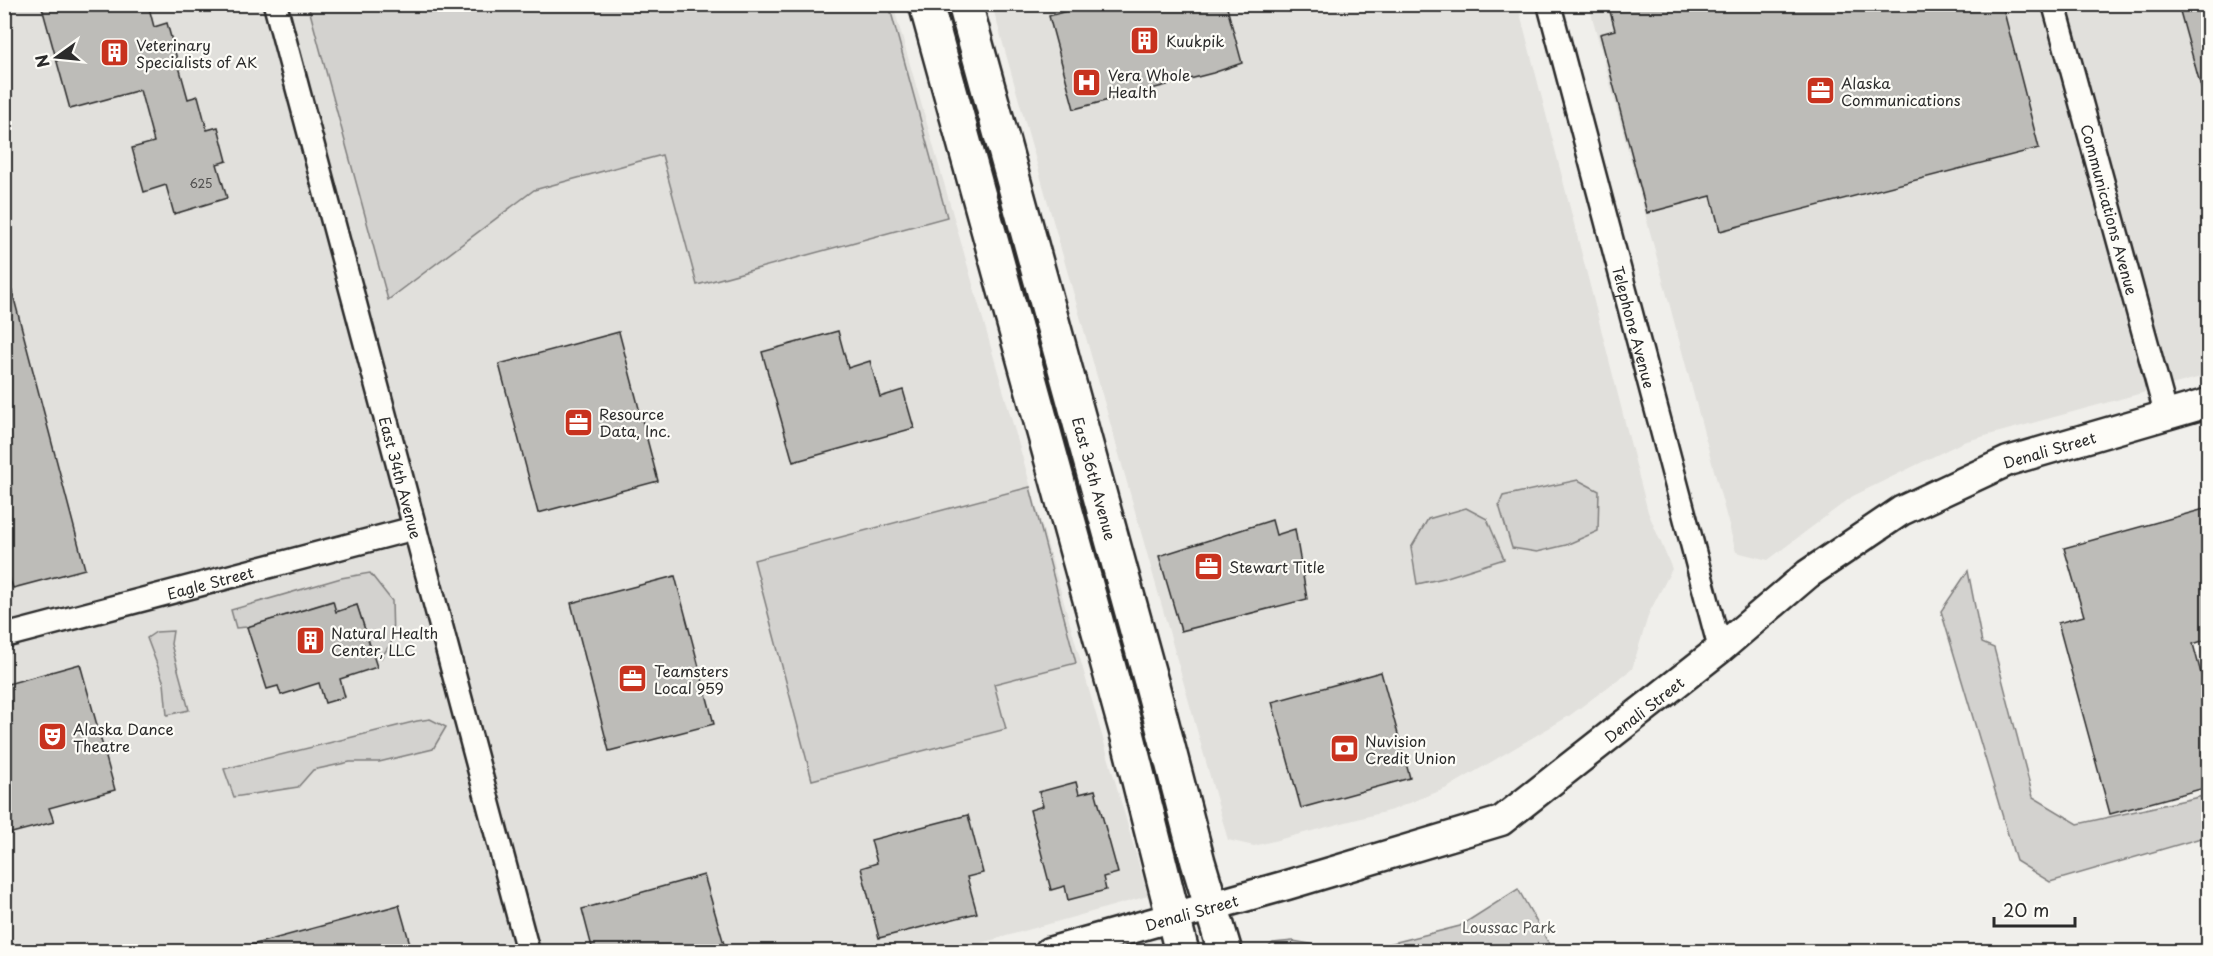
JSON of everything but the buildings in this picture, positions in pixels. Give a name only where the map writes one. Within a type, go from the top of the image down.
[{"type":"main road","points":[[926,4],[1128,737],[1182,951]]},
{"type":"main road","name":"East 36th Avenue","points":[[965,4],[1225,951]]},
{"type":"street","name":"East 34th Avenue","points":[[275,4],[528,951]]},
{"type":"street","name":"Telephone Avenue","points":[[1549,4],[1719,649]]},
{"type":"street","name":"Communications Avenue","points":[[2054,4],[2166,414]]},
{"type":"street","name":"Denali Street","points":[[1049,951],[1212,906],[1500,821],[1719,649],[1808,574],[1901,511],[2008,461],[2208,403]]},
{"type":"street","name":"Eagle Street","points":[[4,636],[415,528]]},
{"type":"shaded area","points":[[5,5],[893,5],[1148,896],[953,951],[5,952]]},
{"type":"shaded area","points":[[992,5],[1518,5],[1648,512],[1672,569],[1649,613],[1632,669],[1569,716],[1447,788],[1392,810],[1254,846],[1228,840]]},
{"type":"shaded area","points":[[1589,5],[2208,5],[2208,375],[1963,442],[1853,496],[1768,560],[1736,552]]},
{"type":"green space","points":[[308,5],[889,5],[947,217],[697,285],[662,155],[534,190],[388,300]]},
{"type":"green space","points":[[1578,480],[1599,491],[1598,531],[1566,545],[1537,552],[1512,548],[1499,505],[1503,496]]},
{"type":"green space","points":[[1030,487],[1076,663],[994,684],[1006,729],[812,780],[754,560]]},
{"type":"green space","points":[[1466,508],[1487,519],[1504,559],[1417,584],[1411,548],[1428,519]]},
{"type":"green space","points":[[1968,571],[1982,643],[1994,648],[2033,797],[2078,824],[2208,795],[2208,836],[2050,882],[2016,861],[1941,611]]},
{"type":"green space","points":[[370,573],[392,601],[393,640],[381,658],[373,655],[357,605],[336,612],[332,601],[247,627],[236,628],[231,610],[341,578]]},
{"type":"green space","points":[[173,631],[171,644],[189,710],[167,715],[164,683],[147,638],[156,632]]},
{"type":"green space","points":[[430,719],[446,727],[433,749],[379,762],[350,762],[313,770],[298,787],[234,797],[224,769],[417,721]]},
{"type":"green space","name":"Loussac Park","points":[[1518,889],[1553,951],[1361,951],[1460,926]]},
{"type":"green space","points":[[1293,941],[1329,951],[1264,951],[1273,943]]},
{"type":"place","name":"Kuukpik","points":[[1145,40]]},
{"type":"place","name":"Veterinary Specialists of AK","points":[[115,53]]},
{"type":"place","name":"Vera Whole Health","points":[[1087,83]]},
{"type":"place","name":"Alaska Communications","points":[[1820,91]]},
{"type":"place","name":"Resource Data, Inc.","points":[[578,422]]},
{"type":"place","name":"Stewart Title","points":[[1208,566]]},
{"type":"place","name":"Natural Health Center, LLC","points":[[310,641]]},
{"type":"place","name":"Teamsters Local 959","points":[[633,679]]},
{"type":"place","name":"Alaska Dance Theatre","points":[[52,737]]},
{"type":"place","name":"Nuvision Credit Union","points":[[1344,749]]}]
